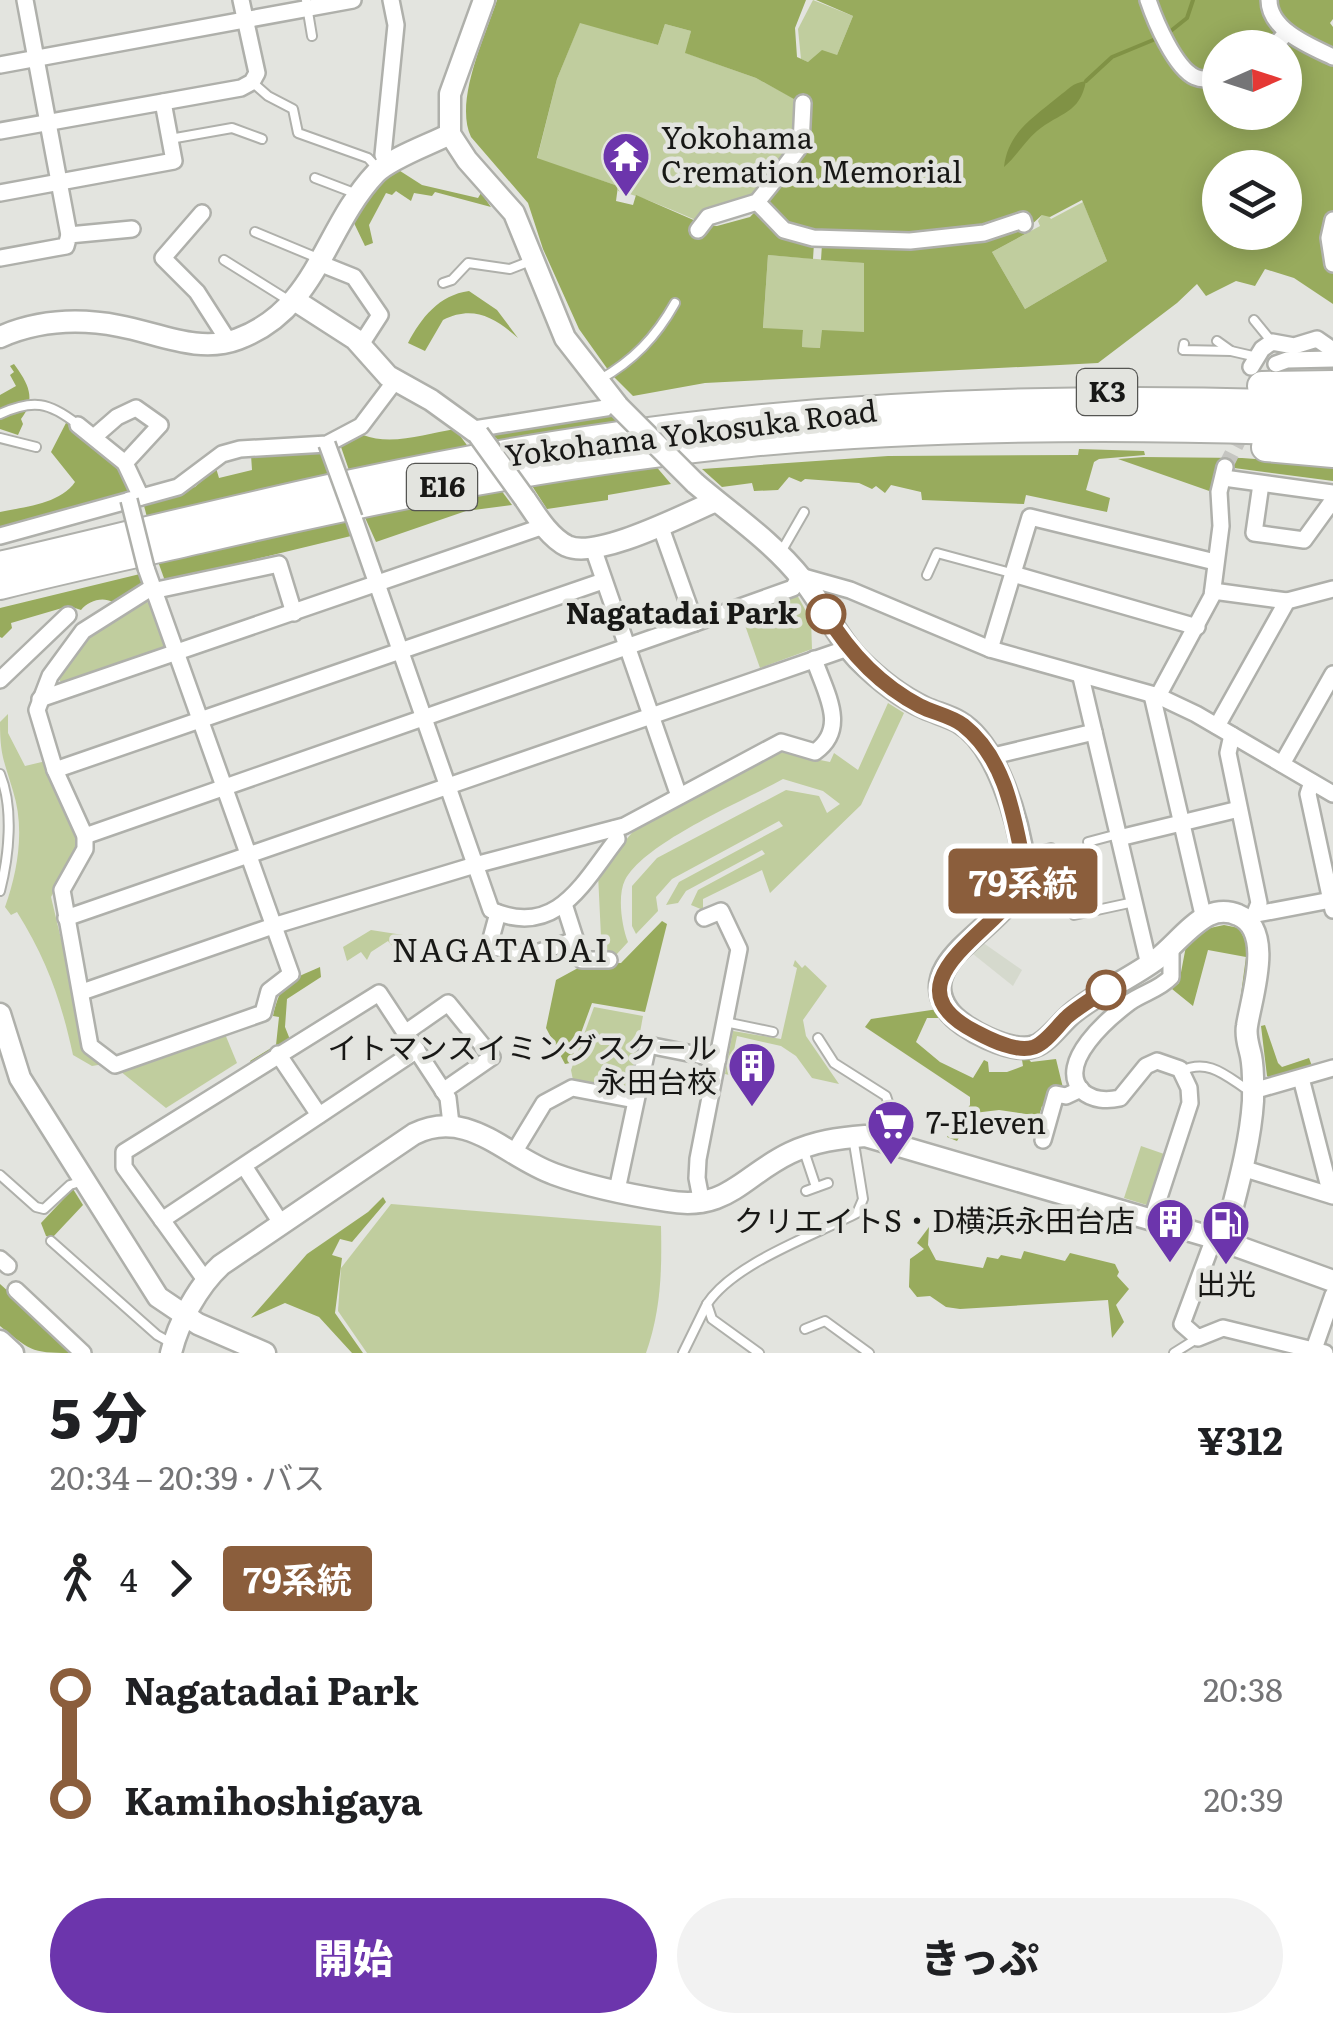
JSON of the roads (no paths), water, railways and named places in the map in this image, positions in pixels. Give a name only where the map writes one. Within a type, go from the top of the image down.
[{"type":"highway","name":"K3","points":[[881,422],[1051,395],[1333,385]]},
{"type":"highway","name":"Yokohama Yokosuka Road","points":[[0,586],[322,510],[604,459],[1052,404],[1333,406]]},
{"type":"highway","name":"Yokohama Yokosuka Road","points":[[0,566],[313,491],[473,460],[594,439],[753,421],[1333,432]]},
{"type":"highway","points":[[881,422],[1333,453]]},
{"type":"street","points":[[0,258],[66,246],[69,235],[25,0]]},
{"type":"street","points":[[0,131],[241,88],[252,82],[257,73],[242,0]]},
{"type":"street","points":[[0,64],[246,20],[307,4],[352,0]]},
{"type":"street","points":[[383,168],[396,25],[391,0]]},
{"type":"street","points":[[484,0],[450,94],[450,134],[467,160],[514,213],[565,338],[618,406],[695,483],[800,576],[862,663],[907,698],[966,728],[1006,785],[1024,879],[1018,892],[943,971],[940,996],[961,1024],[992,1040],[1020,1048],[1034,1046],[1090,1000],[1149,964],[1204,919],[1227,912],[1254,919],[1332,905],[1308,794],[1312,782]]},
{"type":"street","points":[[1148,0],[1165,42],[1191,76],[1202,79]]},
{"type":"street","points":[[1269,0],[1269,8],[1286,30]]},
{"type":"street","points":[[1302,40],[1333,57]]},
{"type":"street","points":[[0,194],[174,161],[164,102]]},
{"type":"street","points":[[698,230],[708,217],[757,202],[801,145],[803,103]]},
{"type":"street","points":[[0,336],[40,323],[69,321],[122,326],[205,346],[230,342],[269,326],[294,302],[360,196],[383,168],[450,134]]},
{"type":"street","points":[[757,202],[784,230],[818,241],[910,241],[984,233],[1023,220],[1024,224]]},
{"type":"street","points":[[202,213],[163,258],[197,292],[230,342]]},
{"type":"street","points":[[1333,220],[1328,238],[1333,264]]},
{"type":"street","points":[[69,235],[132,228]]},
{"type":"street","points":[[320,261],[354,277],[380,316],[360,346]]},
{"type":"street","points":[[294,302],[345,331],[395,380],[476,432],[544,526],[568,546],[593,548],[716,501]]},
{"type":"street","points":[[1254,362],[1272,342],[1294,346],[1317,340],[1333,350]]},
{"type":"street","points":[[1276,364],[1287,360],[1333,359]]},
{"type":"street","points":[[0,536],[178,487],[222,454],[240,449],[327,444],[361,426],[395,380]]},
{"type":"street","points":[[476,432],[618,406]]},
{"type":"street","points":[[94,438],[117,417],[136,408],[160,425],[124,463]]},
{"type":"street","points":[[78,425],[124,463],[135,498],[152,589],[291,974],[269,991],[263,1014],[115,1065],[90,1046],[62,890],[85,849],[85,836],[55,770],[37,710],[40,699],[50,676],[82,631],[152,589],[278,564],[294,613]]},
{"type":"street","points":[[327,444],[491,910],[529,918],[565,906],[617,839],[614,829]]},
{"type":"street","points":[[1204,919],[1155,696],[1197,627],[1213,591],[1222,526],[1219,492],[1225,472],[1261,484],[1333,496],[1304,540],[1254,532],[1261,484]]},
{"type":"street","points":[[990,649],[1030,517],[1215,562]]},
{"type":"street","points":[[660,525],[695,624]]},
{"type":"street","points":[[40,699],[544,526]]},
{"type":"street","points":[[593,548],[679,796]]},
{"type":"street","points":[[1013,574],[1197,627]]},
{"type":"street","points":[[85,836],[695,624],[793,588],[800,576]]},
{"type":"street","points":[[800,576],[850,590],[990,649],[1155,696],[1225,730],[1333,794]]},
{"type":"street","points":[[55,770],[603,581]]},
{"type":"street","points":[[1213,591],[1287,601],[1333,589]]},
{"type":"street","points":[[1287,601],[1225,730],[1259,904],[1254,919],[1258,964],[1247,1027],[1253,1091],[1242,1168],[1219,1240],[1182,1324],[1198,1338],[1224,1328],[1320,1351],[1333,1295]]},
{"type":"street","points":[[0,680],[68,615]]},
{"type":"street","points":[[66,918],[848,648]]},
{"type":"street","points":[[82,992],[273,926],[475,865],[614,829],[781,742],[815,752],[828,743],[835,724],[814,659]]},
{"type":"street","points":[[1282,764],[1333,674]]},
{"type":"street","points":[[1081,677],[1149,964]]},
{"type":"street","points":[[989,757],[1094,732]]},
{"type":"street","points":[[1118,836],[1240,808]]},
{"type":"street","points":[[565,906],[582,960],[609,960]]},
{"type":"street","points":[[702,1204],[698,1159],[739,949],[721,912],[704,918]]},
{"type":"street","points":[[498,913],[490,946],[530,955],[576,940]]},
{"type":"street","points":[[1152,1219],[1190,1104],[1189,1088],[1181,1071],[1157,1061],[1146,1066],[1127,1093],[1111,1100],[1092,1097],[1081,1090],[1074,1076],[1084,1048],[1104,1023],[1166,982],[1172,969],[1172,946]]},
{"type":"street","points":[[206,1281],[124,1167],[124,1152],[379,993],[448,1098],[451,1124]]},
{"type":"street","points":[[405,1032],[448,1003],[492,1057],[444,1091]]},
{"type":"street","points":[[0,1014],[6,1053],[158,1297],[186,1317],[265,1353]]},
{"type":"street","points":[[617,1190],[648,1045],[718,1058]]},
{"type":"street","points":[[162,1220],[417,1050]]},
{"type":"street","points":[[278,1054],[319,1116]]},
{"type":"street","points":[[1253,1091],[1333,1068]]},
{"type":"street","points":[[1300,1078],[1332,1195]]},
{"type":"street","points":[[513,1154],[544,1103],[572,1088],[635,1100]]},
{"type":"street","points":[[1043,1140],[1056,1094],[1066,1096],[1081,1090]]},
{"type":"street","points":[[172,1349],[206,1281],[222,1265],[414,1134],[451,1124],[486,1136],[563,1178],[663,1201],[702,1204],[738,1189],[771,1164],[803,1148],[828,1140],[865,1136],[1031,1178],[1333,1281]]},
{"type":"street","points":[[244,1166],[282,1224]]},
{"type":"street","points":[[1242,1168],[1332,1195]]},
{"type":"street","points":[[16,1290],[83,1353]]},
{"type":"street","points":[[0,1341],[13,1353]]},
{"type":"lane","points":[[307,4],[312,36]]},
{"type":"lane","points":[[252,82],[293,109],[298,133],[368,158],[383,168]]},
{"type":"lane","points":[[170,139],[232,128],[262,139]]},
{"type":"lane","points":[[315,178],[360,196]]},
{"type":"lane","points":[[255,232],[320,261]]},
{"type":"lane","points":[[224,260],[294,302]]},
{"type":"lane","points":[[443,282],[452,280],[468,263],[510,270],[533,260]]},
{"type":"lane","points":[[596,382],[632,360],[675,303]]},
{"type":"lane","points":[[1254,320],[1272,342]]},
{"type":"lane","points":[[1217,342],[1254,362]]},
{"type":"lane","points":[[1184,344],[1184,350],[1231,351]]},
{"type":"lane","points":[[0,414],[18,405],[37,404],[58,408],[78,425]]},
{"type":"lane","points":[[0,438],[36,447]]},
{"type":"lane","points":[[779,556],[804,512]]},
{"type":"lane","points":[[927,574],[938,553],[1013,574]]},
{"type":"lane","points":[[0,774],[6,797],[8,858],[0,891]]},
{"type":"lane","points":[[1088,842],[1118,836]]},
{"type":"lane","points":[[1022,855],[1052,848]]},
{"type":"lane","points":[[1074,915],[1134,902]]},
{"type":"lane","points":[[725,1022],[773,1032]]},
{"type":"lane","points":[[818,1038],[834,1063],[886,1096],[902,1146]]},
{"type":"lane","points":[[1181,1071],[1193,1065],[1222,1070],[1253,1091]]},
{"type":"lane","points":[[683,1353],[716,1290],[737,1274],[857,1213],[863,1198],[853,1137]]},
{"type":"lane","points":[[803,1148],[816,1186]]},
{"type":"lane","points":[[0,1174],[36,1207],[44,1209],[70,1185],[83,1181]]},
{"type":"lane","points":[[806,1191],[828,1183]]},
{"type":"lane","points":[[50,1240],[172,1349]]},
{"type":"lane","points":[[706,1304],[712,1319],[759,1353]]},
{"type":"lane","points":[[804,1328],[825,1321],[869,1353]]},
{"type":"lane","points":[[1174,1353],[1198,1338]]},
{"type":"waterway","points":[[1167,34],[1187,18],[1193,0]]},
{"type":"waterway","points":[[1086,81],[1112,57],[1158,38]]},
{"type":"tunnel","points":[[1225,467],[1246,426]]},
{"type":"place","name":"Yokohama Cremation Memorial","points":[[626,198]]},
{"type":"place","name":"Nagatadai Park","points":[[826,614]]},
{"type":"place","name":"イトマンスイミングスクール 永田台校","points":[[752,1108]]},
{"type":"place","name":"7-Eleven","points":[[891,1166]]},
{"type":"place","name":"クリエイトS・D横浜永田台店","points":[[1170,1264]]},
{"type":"place","name":"出光","points":[[1226,1266]]},
{"type":"district","name":"NAGATADAI","points":[[501,951]]}]
